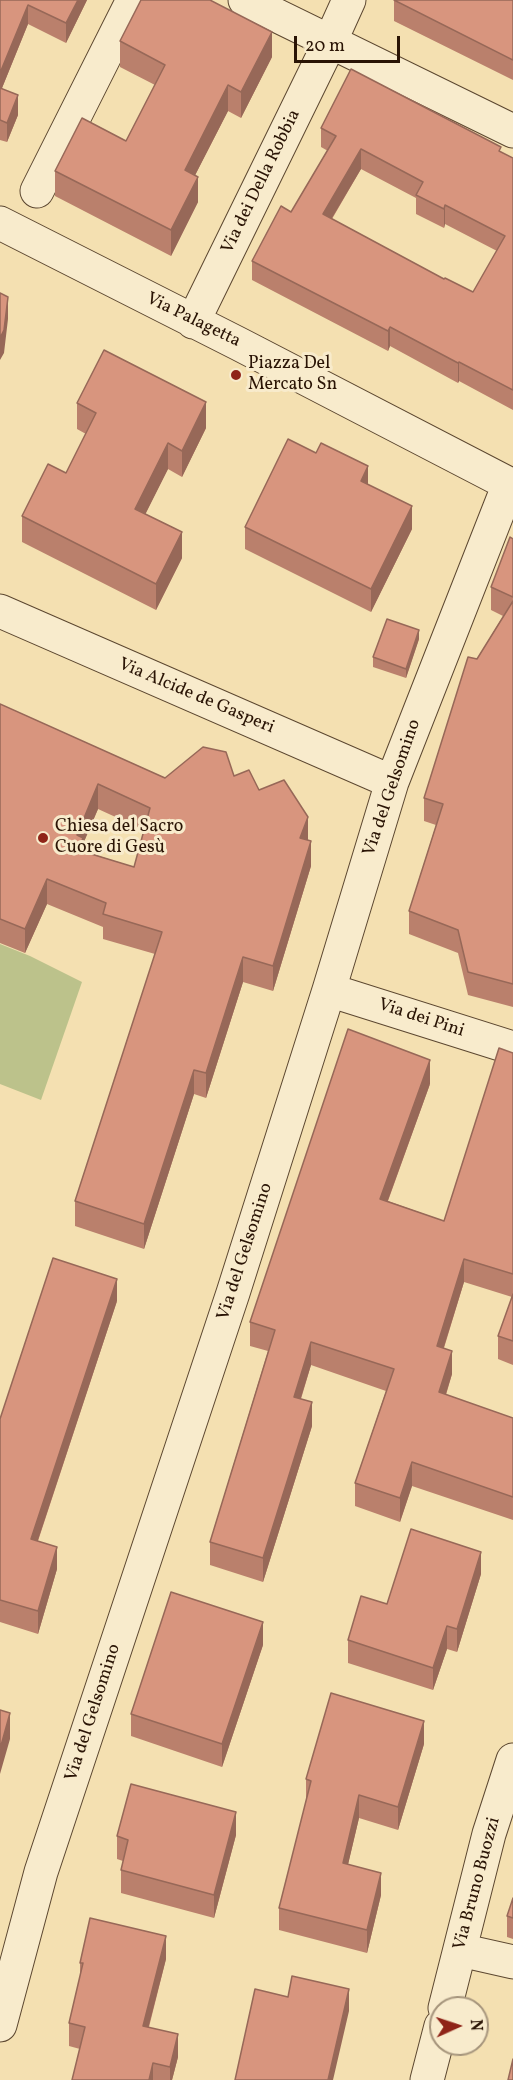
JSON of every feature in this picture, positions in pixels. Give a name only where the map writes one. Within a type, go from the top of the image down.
[{"type":"street","points":[[37,191],[133,0]]},
{"type":"street","points":[[245,0],[513,131]]},
{"type":"street","name":"Via dei Della Robbia","points":[[193,322],[349,0]]},
{"type":"street","name":"Via Palagetta","points":[[0,223],[511,485]]},
{"type":"street","name":"Via del Gelsomino","points":[[0,2025],[40,1872],[233,1293],[392,782],[511,485]]},
{"type":"street","name":"Via Alcide de Gasperi","points":[[0,611],[392,782]]},
{"type":"street","name":"Via dei Pini","points":[[329,990],[513,1048]]},
{"type":"street","name":"Via Bruno Buozzi","points":[[449,1996],[489,1834],[513,1760]]},
{"type":"street","points":[[460,1950],[513,1962]]},
{"type":"street","points":[[427,2080],[433,2056]]},
{"type":"green space","points":[[0,944],[82,982],[41,1100],[0,1084]]},
{"type":"building","points":[[0,0],[78,0],[66,23],[28,5],[0,73]]},
{"type":"building","points":[[141,0],[210,0],[272,32],[241,92],[228,85],[185,170],[198,177],[171,230],[55,171],[82,118],[126,141],[165,65],[120,41]]},
{"type":"building","points":[[394,0],[513,0],[513,60]]},
{"type":"building","points":[[351,69],[501,147],[499,151],[513,158],[513,390],[390,327],[388,331],[252,261],[281,206],[291,212],[336,136],[321,128]],"holes":[[[361,149],[423,182],[416,195],[444,209],[445,205],[505,236],[473,292],[444,279],[323,214]]]},
{"type":"building","points":[[0,88],[18,95],[7,123],[0,120]]},
{"type":"building","points":[[0,293],[8,297],[4,330],[0,338]]},
{"type":"building","points":[[104,350],[206,402],[182,451],[168,443],[135,509],[182,532],[156,584],[22,516],[48,464],[66,473],[96,413],[77,403]]},
{"type":"building","points":[[288,439],[316,453],[321,443],[368,466],[361,481],[412,506],[371,589],[245,527]]},
{"type":"building","points":[[510,537],[513,539],[513,597],[491,587]]},
{"type":"building","points":[[513,601],[513,984],[468,972],[458,930],[409,911],[443,804],[424,798],[468,657],[477,659]]},
{"type":"building","points":[[387,619],[419,630],[406,669],[373,657]]},
{"type":"building","points":[[0,704],[165,778],[203,747],[226,752],[234,776],[249,770],[259,790],[284,780],[308,817],[300,838],[311,841],[273,966],[243,957],[206,1073],[194,1070],[144,1224],[75,1201],[162,932],[103,914],[106,903],[47,879],[25,929],[0,919]],"holes":[[[98,784],[150,808],[134,867],[78,850],[83,838],[77,835]]]},
{"type":"building","points":[[348,1029],[430,1060],[380,1199],[444,1221],[499,1048],[513,1053],[513,1274],[464,1259],[437,1346],[452,1351],[439,1392],[513,1418],[513,1497],[412,1462],[400,1498],[355,1483],[394,1369],[311,1342],[294,1397],[312,1402],[263,1558],[210,1542],[275,1330],[250,1322]]},
{"type":"building","points":[[53,1258],[117,1279],[31,1539],[57,1547],[38,1611],[0,1600],[0,1419]]},
{"type":"building","points":[[513,1294],[513,1341],[498,1336]]},
{"type":"building","points":[[411,1529],[481,1552],[457,1629],[447,1626],[433,1668],[348,1640],[361,1596],[387,1604]]},
{"type":"building","points":[[171,1592],[263,1622],[222,1744],[131,1714]]},
{"type":"building","points":[[331,1693],[424,1721],[398,1807],[359,1795],[343,1863],[381,1873],[367,1930],[279,1908],[311,1781],[306,1779]]},
{"type":"building","points":[[0,1710],[10,1713],[0,1749]]},
{"type":"building","points":[[131,1784],[236,1812],[214,1895],[121,1870],[128,1840],[117,1836]]},
{"type":"building","points":[[513,1898],[513,1918],[507,1916]]},
{"type":"building","points":[[90,1918],[166,1936],[143,2026],[178,2034],[170,2067],[153,2063],[149,2080],[72,2080],[85,2027],[69,2023],[83,1963],[80,1963]]},
{"type":"building","points":[[292,1976],[349,1989],[328,2080],[235,2080],[255,1989],[288,1997]]},
{"type":"building","points":[[513,2059],[513,2080],[508,2080]]},
{"type":"place","name":"Piazza Del Mercato Sn","points":[[236,375]]},
{"type":"place","name":"Chiesa del Sacro Cuore di Gesù","points":[[43,838]]}]
